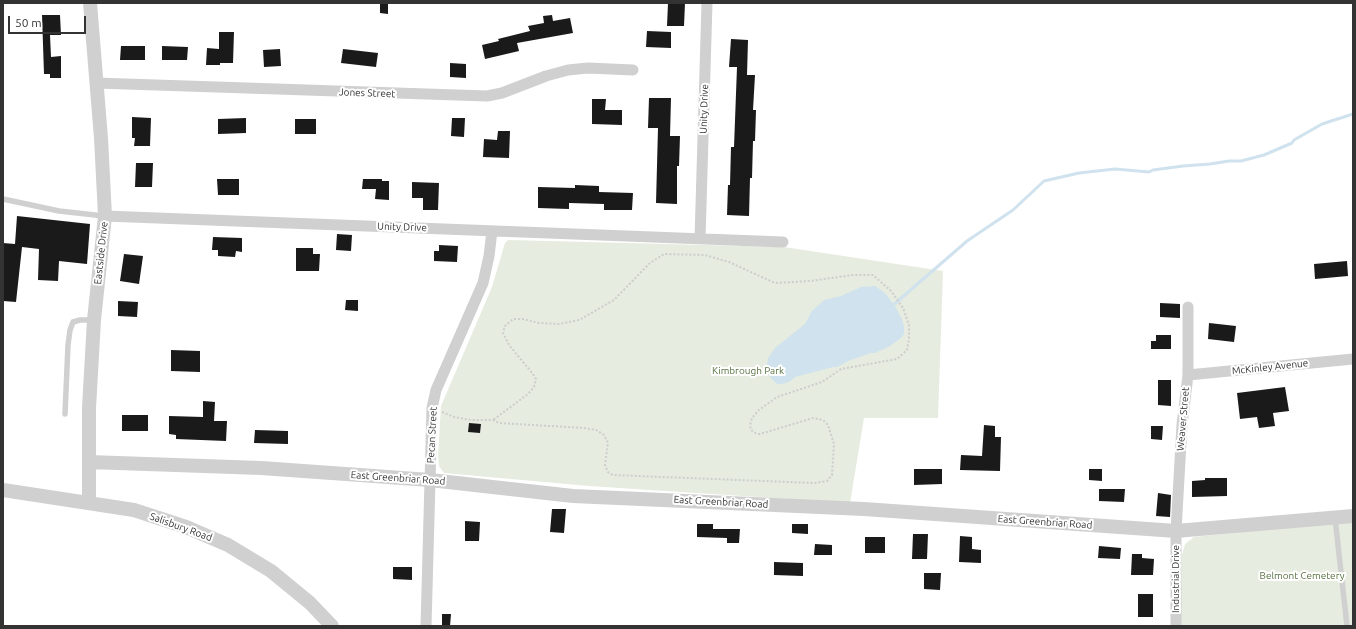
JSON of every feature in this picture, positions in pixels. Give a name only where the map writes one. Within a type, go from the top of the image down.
[{"type":"street","name":"Eastside Drive","points":[[89,503],[89,408],[94,320],[105,216],[90,3]]},
{"type":"street","name":"Unity Drive","points":[[700,239],[707,3]]},
{"type":"street","name":"Jones Street","points":[[96,83],[487,96],[502,93],[546,76],[568,70],[588,68],[633,70]]},
{"type":"street","name":"Unity Drive","points":[[105,216],[783,242]]},
{"type":"street","name":"Pecan Street","points":[[426,626],[432,408],[436,390],[483,283],[489,256],[492,231]]},
{"type":"street","name":"Weaver Street","points":[[1176,532],[1182,425],[1188,375],[1188,307]]},
{"type":"street","name":"McKinley Avenue","points":[[1188,375],[1353,359]]},
{"type":"street","name":"East Greenbriar Road","points":[[89,462],[261,468],[430,480],[573,496],[864,509],[1176,532],[1353,516]]},
{"type":"street","name":"Salisbury Road","points":[[3,490],[134,510],[186,527],[228,545],[271,572],[310,603],[332,626]]},
{"type":"street","name":"Industrial Drive","points":[[1176,532],[1176,626]]},
{"type":"lane","points":[[3,200],[59,211],[105,216]]},
{"type":"lane","points":[[66,414],[68,345],[70,330],[73,322],[80,320],[94,320]]},
{"type":"lane","points":[[1335,518],[1347,626]]},
{"type":"path","points":[[432,408],[454,417],[471,420],[493,420],[499,423],[596,430],[604,435],[608,443],[605,465],[608,472],[613,475],[814,483],[827,481],[832,475],[834,459],[834,444],[828,425],[822,420],[814,418],[756,434],[751,430],[750,425],[752,418],[759,410],[777,398],[822,382],[841,369],[898,358],[907,350],[909,325],[903,308],[891,291],[873,275],[853,275],[810,281],[776,283],[729,262],[705,255],[664,254],[650,263],[614,300],[579,320],[560,324],[539,323],[523,319],[513,319],[505,326],[503,333],[509,345],[536,379],[534,387],[528,394],[493,420]]},
{"type":"green space","name":"Kimbrough Park","points":[[508,240],[784,247],[943,271],[938,418],[864,418],[850,503],[589,486],[444,473],[439,466],[438,456],[441,406],[492,287],[505,243]]},
{"type":"green space","name":"Belmont Cemetery","points":[[1353,521],[1353,626],[1180,626],[1182,555],[1185,544],[1194,537]]},
{"type":"water","points":[[875,286],[885,293],[902,319],[904,334],[901,338],[890,346],[875,353],[848,361],[837,367],[795,377],[789,382],[777,384],[770,377],[767,366],[768,358],[775,348],[805,324],[812,311],[824,300],[841,296],[861,287]]},
{"type":"building","points":[[380,3],[388,3],[388,14],[380,13]]},
{"type":"building","points":[[668,3],[685,3],[684,26],[667,26]]},
{"type":"building","points":[[42,15],[60,15],[61,35],[50,35],[51,57],[61,56],[61,78],[50,78],[50,74],[44,74]]},
{"type":"building","points":[[552,15],[553,21],[570,18],[573,33],[517,43],[519,51],[485,59],[482,45],[499,41],[498,39],[530,31],[528,26],[544,23],[543,16]]},
{"type":"building","points":[[647,31],[671,32],[671,48],[646,47]]},
{"type":"building","points":[[219,32],[234,32],[233,63],[206,65],[207,48],[219,49]]},
{"type":"building","points":[[731,39],[748,40],[747,75],[755,75],[753,110],[756,110],[755,141],[753,141],[752,178],[750,178],[749,216],[727,215],[728,185],[730,185],[731,147],[734,147],[737,67],[729,67]]},
{"type":"building","points":[[121,46],[145,46],[145,60],[120,60]]},
{"type":"building","points":[[162,46],[188,47],[187,60],[162,60]]},
{"type":"building","points":[[280,49],[281,66],[264,67],[263,50]]},
{"type":"building","points":[[343,49],[378,53],[376,67],[341,63]]},
{"type":"building","points":[[450,63],[466,64],[466,78],[450,77]]},
{"type":"building","points":[[649,98],[671,98],[670,136],[680,136],[679,166],[677,166],[677,204],[656,203],[658,128],[648,128]]},
{"type":"building","points":[[592,99],[606,99],[605,110],[622,110],[622,125],[592,124]]},
{"type":"building","points":[[132,117],[151,118],[150,146],[134,146],[135,138],[132,138]]},
{"type":"building","points":[[246,118],[246,133],[218,134],[218,119]]},
{"type":"building","points":[[452,118],[465,118],[464,137],[451,136]]},
{"type":"building","points":[[295,119],[316,119],[316,134],[295,134]]},
{"type":"building","points":[[498,131],[510,131],[509,158],[483,157],[484,139],[497,140]]},
{"type":"building","points":[[136,163],[153,163],[152,187],[135,187]]},
{"type":"building","points":[[217,179],[239,179],[239,195],[218,195]]},
{"type":"building","points":[[363,179],[382,179],[382,181],[389,181],[389,200],[375,199],[376,189],[362,189]]},
{"type":"building","points":[[412,182],[439,183],[438,210],[423,210],[423,198],[412,198]]},
{"type":"building","points":[[575,185],[599,186],[599,192],[633,193],[632,210],[604,210],[604,204],[569,203],[569,209],[538,208],[538,187],[575,188]]},
{"type":"building","points":[[17,216],[90,224],[87,264],[59,261],[58,281],[38,280],[39,249],[22,247],[16,302],[3,301],[3,243],[15,244]]},
{"type":"building","points":[[337,234],[352,235],[351,251],[336,250]]},
{"type":"building","points":[[213,237],[242,238],[242,252],[236,251],[235,257],[218,256],[218,250],[212,250]]},
{"type":"building","points":[[439,245],[458,246],[457,262],[434,261],[434,251],[439,251]]},
{"type":"building","points":[[296,248],[313,248],[313,254],[320,254],[319,271],[296,271]]},
{"type":"building","points":[[124,254],[143,256],[139,284],[120,281]]},
{"type":"building","points":[[1347,261],[1348,276],[1315,279],[1314,264]]},
{"type":"building","points":[[346,300],[358,300],[358,311],[345,310]]},
{"type":"building","points":[[118,301],[138,302],[137,317],[118,316]]},
{"type":"building","points":[[1160,303],[1180,304],[1180,318],[1160,317]]},
{"type":"building","points":[[1209,323],[1236,326],[1234,342],[1208,339]]},
{"type":"building","points":[[1156,335],[1171,335],[1171,349],[1151,349],[1151,341],[1156,341]]},
{"type":"building","points":[[171,350],[200,351],[200,372],[171,371]]},
{"type":"building","points":[[1158,380],[1171,380],[1171,406],[1158,405]]},
{"type":"building","points":[[1285,387],[1289,411],[1273,413],[1275,426],[1259,428],[1257,417],[1240,419],[1237,393]]},
{"type":"building","points":[[203,401],[215,402],[214,421],[227,421],[226,441],[176,439],[176,435],[169,434],[169,416],[203,417]]},
{"type":"building","points":[[122,415],[148,415],[148,431],[122,431]]},
{"type":"building","points":[[469,423],[481,424],[480,433],[468,432]]},
{"type":"building","points":[[984,425],[995,426],[995,437],[1001,437],[1000,471],[960,470],[961,455],[982,456]]},
{"type":"building","points":[[1151,426],[1163,426],[1162,440],[1151,439]]},
{"type":"building","points":[[255,430],[288,431],[288,444],[254,443]]},
{"type":"building","points":[[914,469],[942,469],[942,484],[914,485]]},
{"type":"building","points":[[1089,469],[1102,469],[1102,481],[1089,480]]},
{"type":"building","points":[[1205,478],[1227,478],[1227,496],[1192,497],[1192,481],[1205,480]]},
{"type":"building","points":[[1099,489],[1125,489],[1124,502],[1099,501]]},
{"type":"building","points":[[1158,493],[1171,495],[1170,517],[1156,516]]},
{"type":"building","points":[[552,509],[566,509],[564,533],[550,532]]},
{"type":"building","points":[[465,521],[480,522],[479,541],[465,541]]},
{"type":"building","points":[[697,524],[713,524],[713,529],[740,529],[739,543],[727,543],[727,538],[697,537]]},
{"type":"building","points":[[792,524],[808,524],[808,534],[792,533]]},
{"type":"building","points":[[913,534],[928,534],[927,559],[912,559]]},
{"type":"building","points":[[960,536],[972,537],[972,549],[981,550],[981,563],[959,562]]},
{"type":"building","points":[[865,537],[885,537],[885,553],[865,553]]},
{"type":"building","points":[[815,544],[832,545],[832,555],[814,555]]},
{"type":"building","points":[[1099,546],[1121,548],[1120,559],[1098,558]]},
{"type":"building","points":[[1132,554],[1142,554],[1142,558],[1154,559],[1153,575],[1131,575]]},
{"type":"building","points":[[774,562],[803,563],[803,576],[774,575]]},
{"type":"building","points":[[393,567],[412,567],[412,580],[393,579]]},
{"type":"building","points":[[924,573],[941,573],[940,590],[924,589]]},
{"type":"building","points":[[1138,594],[1153,594],[1153,617],[1138,617]]},
{"type":"building","points":[[442,614],[451,614],[450,626],[442,626]]},
{"type":"waterway","points":[[891,307],[967,241],[1013,210],[1044,181],[1079,173],[1115,169],[1149,172],[1153,170],[1183,166],[1241,161],[1264,155],[1292,143],[1294,140],[1322,124],[1353,114]]}]
